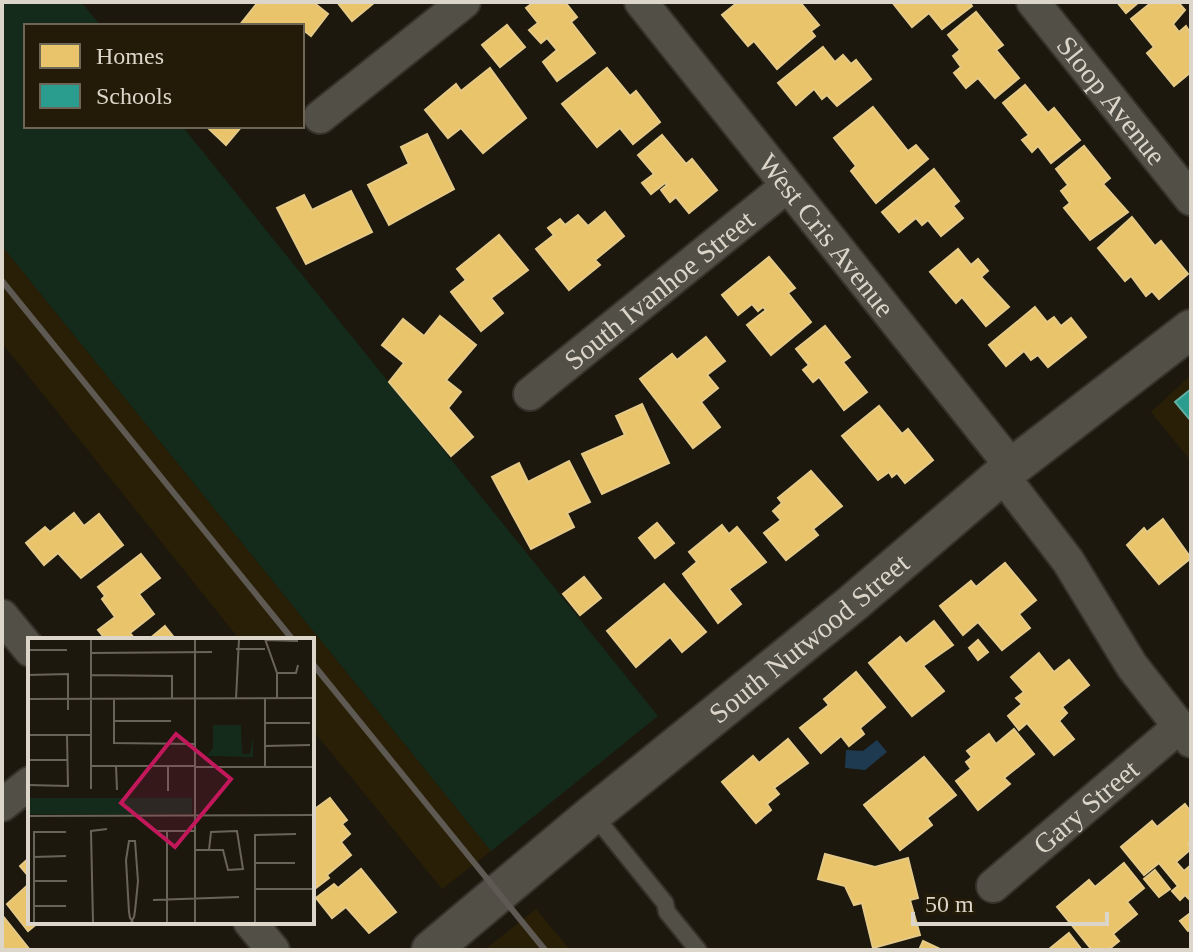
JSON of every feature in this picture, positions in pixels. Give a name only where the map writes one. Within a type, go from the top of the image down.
[{"type":"street","points":[[320,117],[464,2]]},
{"type":"street","name":"West Cris Avenue","points":[[641,2],[1007,471],[1132,666],[1185,734]]},
{"type":"street","name":"Sloop Avenue","points":[[1033,2],[1191,199]]},
{"type":"street","name":"South Ivanhoe Street","points":[[530,394],[787,186]]},
{"type":"street","name":"South Nutwood Street","points":[[431,950],[853,603],[1007,471],[1191,329]]},
{"type":"street","points":[[2,616],[28,648]]},
{"type":"street","name":"Gary Street","points":[[993,886],[1185,734]]},
{"type":"street","points":[[2,805],[28,785]]},
{"type":"street","points":[[252,924],[273,950]]},
{"type":"lane","points":[[593,814],[665,903],[667,912],[698,950]]},
{"type":"shaded area","points":[[2,246],[491,851],[442,889],[314,731],[314,638],[238,638],[2,343]]},
{"type":"shaded area","points":[[1191,375],[1191,461],[1151,412]]},
{"type":"shaded area","points":[[536,909],[570,950],[491,950],[488,947]]},
{"type":"green space","points":[[2,2],[81,2],[99,24],[24,24],[24,128],[184,128],[658,716],[491,851],[2,246]]},
{"type":"water","points":[[877,740],[887,752],[865,770],[845,768],[846,750],[863,751]]},
{"type":"building: Homes","points":[[258,2],[313,2],[328,14],[311,36],[304,31],[304,24],[241,24]]},
{"type":"building: Homes","points":[[337,2],[375,2],[352,21]]},
{"type":"building: Homes","points":[[534,2],[565,2],[577,17],[571,22],[595,53],[557,81],[543,62],[557,50],[547,38],[541,43],[529,30],[538,23],[526,8]]},
{"type":"building: Homes","points":[[738,2],[800,2],[819,25],[811,31],[815,36],[777,69],[754,41],[748,46],[722,15]]},
{"type":"building: Homes","points":[[892,2],[969,2],[972,6],[942,29],[929,13],[912,27]]},
{"type":"building: Homes","points":[[1117,2],[1139,2],[1126,13]]},
{"type":"building: Homes","points":[[1152,2],[1178,2],[1185,10],[1173,24],[1179,32],[1186,26],[1189,31],[1191,29],[1191,72],[1174,86],[1147,53],[1154,47],[1131,19]]},
{"type":"building: Homes","points":[[976,12],[1003,45],[996,50],[1019,78],[995,98],[978,78],[966,88],[954,73],[961,67],[953,56],[960,50],[948,35]]},
{"type":"building: Homes","points":[[507,25],[525,47],[500,67],[482,45]]},
{"type":"building: Homes","points":[[823,47],[835,62],[843,55],[851,64],[856,60],[871,79],[837,106],[827,95],[822,99],[814,89],[796,105],[778,83]]},
{"type":"building: Homes","points":[[490,68],[526,118],[483,153],[461,128],[448,138],[425,110],[456,84],[461,91]]},
{"type":"building: Homes","points":[[607,68],[630,96],[636,91],[660,122],[633,144],[620,128],[597,147],[562,104]]},
{"type":"building: Homes","points":[[1025,85],[1048,113],[1054,108],[1080,140],[1051,163],[1038,146],[1032,152],[1022,140],[1029,135],[1003,103]]},
{"type":"building: Homes","points":[[873,107],[908,151],[916,145],[928,159],[876,203],[851,171],[856,166],[834,138]]},
{"type":"building: Homes","points":[[208,128],[240,128],[226,145]]},
{"type":"building: Homes","points":[[427,134],[454,189],[389,225],[368,185],[409,164],[401,147]]},
{"type":"building: Homes","points":[[662,135],[686,164],[692,159],[717,190],[689,213],[676,197],[670,202],[661,190],[667,185],[665,183],[651,194],[642,183],[654,174],[638,155]]},
{"type":"building: Homes","points":[[1084,146],[1110,178],[1103,184],[1128,212],[1090,240],[1064,208],[1070,203],[1061,191],[1068,185],[1056,169]]},
{"type":"building: Homes","points":[[934,169],[959,201],[953,206],[963,218],[941,236],[928,220],[922,225],[916,218],[899,232],[882,212]]},
{"type":"building: Homes","points":[[351,191],[372,232],[306,264],[277,208],[304,195],[312,210]]},
{"type":"building: Homes","points":[[605,212],[624,236],[595,260],[600,265],[569,290],[536,249],[554,235],[548,228],[560,219],[565,225],[578,215],[588,226]]},
{"type":"building: Homes","points":[[1132,217],[1155,246],[1161,241],[1188,274],[1159,299],[1152,291],[1146,296],[1131,276],[1125,281],[1098,248]]},
{"type":"building: Homes","points":[[499,235],[528,270],[491,298],[503,313],[481,331],[451,292],[466,280],[457,269]]},
{"type":"building: Homes","points":[[958,249],[971,265],[978,259],[988,271],[981,277],[1009,307],[986,326],[962,297],[956,303],[930,272]]},
{"type":"building: Homes","points":[[769,257],[795,288],[788,293],[811,322],[771,355],[747,325],[766,310],[763,307],[758,311],[752,304],[738,315],[722,295]]},
{"type":"building: Homes","points":[[1035,307],[1047,322],[1054,317],[1061,326],[1071,318],[1086,337],[1048,367],[1038,355],[1031,360],[1024,351],[1006,366],[989,345]]},
{"type":"building: Homes","points":[[440,316],[476,345],[446,380],[461,392],[448,408],[473,437],[451,456],[389,382],[404,363],[382,345],[403,319],[424,336]]},
{"type":"building: Homes","points":[[825,326],[850,357],[843,362],[867,392],[844,410],[819,377],[813,382],[803,370],[809,365],[796,349]]},
{"type":"building: Homes","points":[[706,337],[725,361],[707,375],[718,388],[701,402],[720,427],[693,448],[640,379],[672,354],[677,360]]},
{"type":"building: Homes","points":[[642,404],[669,463],[602,494],[582,454],[625,435],[616,416]]},
{"type":"building: Homes","points":[[879,406],[902,434],[908,429],[933,460],[905,483],[897,473],[892,477],[889,472],[878,480],[842,436]]},
{"type":"building: Homes","points":[[569,461],[590,502],[567,513],[574,527],[531,549],[492,477],[519,463],[528,482]]},
{"type":"building: Homes","points":[[811,471],[842,506],[813,529],[818,535],[786,560],[764,533],[781,520],[773,511],[782,503],[778,498]]},
{"type":"building: Homes","points":[[74,513],[84,526],[99,514],[123,545],[81,578],[58,553],[44,565],[26,543],[45,527],[50,532]]},
{"type":"building: Homes","points":[[1163,519],[1191,558],[1159,584],[1127,545],[1144,528],[1147,532]]},
{"type":"building: Homes","points":[[657,523],[674,543],[655,558],[639,538]]},
{"type":"building: Homes","points":[[722,525],[729,534],[737,527],[766,562],[729,589],[741,604],[718,623],[683,574],[697,562],[689,552]]},
{"type":"building: Homes","points":[[141,554],[160,578],[139,594],[154,614],[130,633],[134,638],[104,638],[98,630],[115,617],[102,599],[105,596],[98,587]]},
{"type":"building: Homes","points":[[1005,563],[1036,600],[1019,614],[1030,628],[1002,650],[978,622],[963,635],[940,606],[971,581],[976,587]]},
{"type":"building: Homes","points":[[584,577],[601,598],[580,615],[563,594]]},
{"type":"building: Homes","points":[[664,584],[706,632],[682,652],[670,637],[636,667],[607,631]]},
{"type":"building: Homes","points":[[934,621],[953,645],[923,666],[944,691],[912,716],[869,663],[900,637],[906,644]]},
{"type":"building: Homes","points":[[165,626],[174,638],[150,638]]},
{"type":"building: Homes","points":[[978,640],[988,652],[978,660],[969,648]]},
{"type":"building: Homes","points":[[1039,653],[1054,672],[1069,660],[1089,685],[1062,707],[1067,713],[1059,721],[1074,739],[1054,755],[1027,723],[1019,730],[1008,716],[1022,704],[1016,698],[1024,692],[1011,677]]},
{"type":"building: Homes","points":[[856,672],[885,707],[860,728],[864,734],[849,746],[841,736],[821,753],[800,728],[829,705],[824,699]]},
{"type":"building: Homes","points":[[1014,729],[1034,754],[1004,778],[1010,784],[978,810],[956,781],[971,769],[966,762],[972,757],[967,751],[989,734],[996,744]]},
{"type":"building: Homes","points":[[788,739],[808,763],[774,788],[779,794],[767,804],[771,810],[756,823],[722,782],[753,756],[759,763]]},
{"type":"building: Homes","points":[[924,757],[956,795],[927,818],[932,825],[900,850],[864,805]]},
{"type":"building: Homes","points":[[330,798],[347,820],[342,824],[350,834],[341,842],[351,855],[314,889],[314,810]]},
{"type":"building: Homes","points":[[1185,804],[1191,812],[1191,841],[1188,843],[1191,849],[1176,862],[1184,871],[1191,865],[1191,901],[1185,895],[1180,900],[1172,891],[1178,886],[1159,863],[1144,875],[1121,847],[1152,821],[1157,827]]},
{"type":"building: Homes","points":[[825,854],[875,867],[908,858],[918,898],[910,900],[920,935],[873,948],[862,903],[854,905],[845,886],[818,879]]},
{"type":"building: Homes","points":[[28,859],[28,876],[20,866]]},
{"type":"building: Homes","points":[[1124,863],[1144,888],[1127,902],[1137,914],[1113,934],[1119,941],[1108,950],[1092,950],[1057,907],[1089,880],[1095,887]]},
{"type":"building: Homes","points":[[361,869],[396,912],[369,933],[346,907],[332,918],[316,898],[334,884],[338,888]]},
{"type":"building: Homes","points":[[1155,870],[1170,889],[1159,897],[1144,879]]},
{"type":"building: Homes","points":[[28,885],[28,924],[37,924],[28,931],[7,904]]},
{"type":"building: Homes","points":[[1189,914],[1191,929],[1188,931],[1180,921]]},
{"type":"building: Homes","points":[[3,916],[30,950],[2,950]]},
{"type":"building: Homes","points":[[1069,933],[1082,950],[1048,950]]},
{"type":"building: Homes","points":[[923,941],[942,950],[919,950]]},
{"type":"building: Schools","points":[[1191,389],[1191,421],[1175,402]]},
{"type":"railway","points":[[2,281],[291,638]]},
{"type":"railway","points":[[314,665],[545,950]]}]
